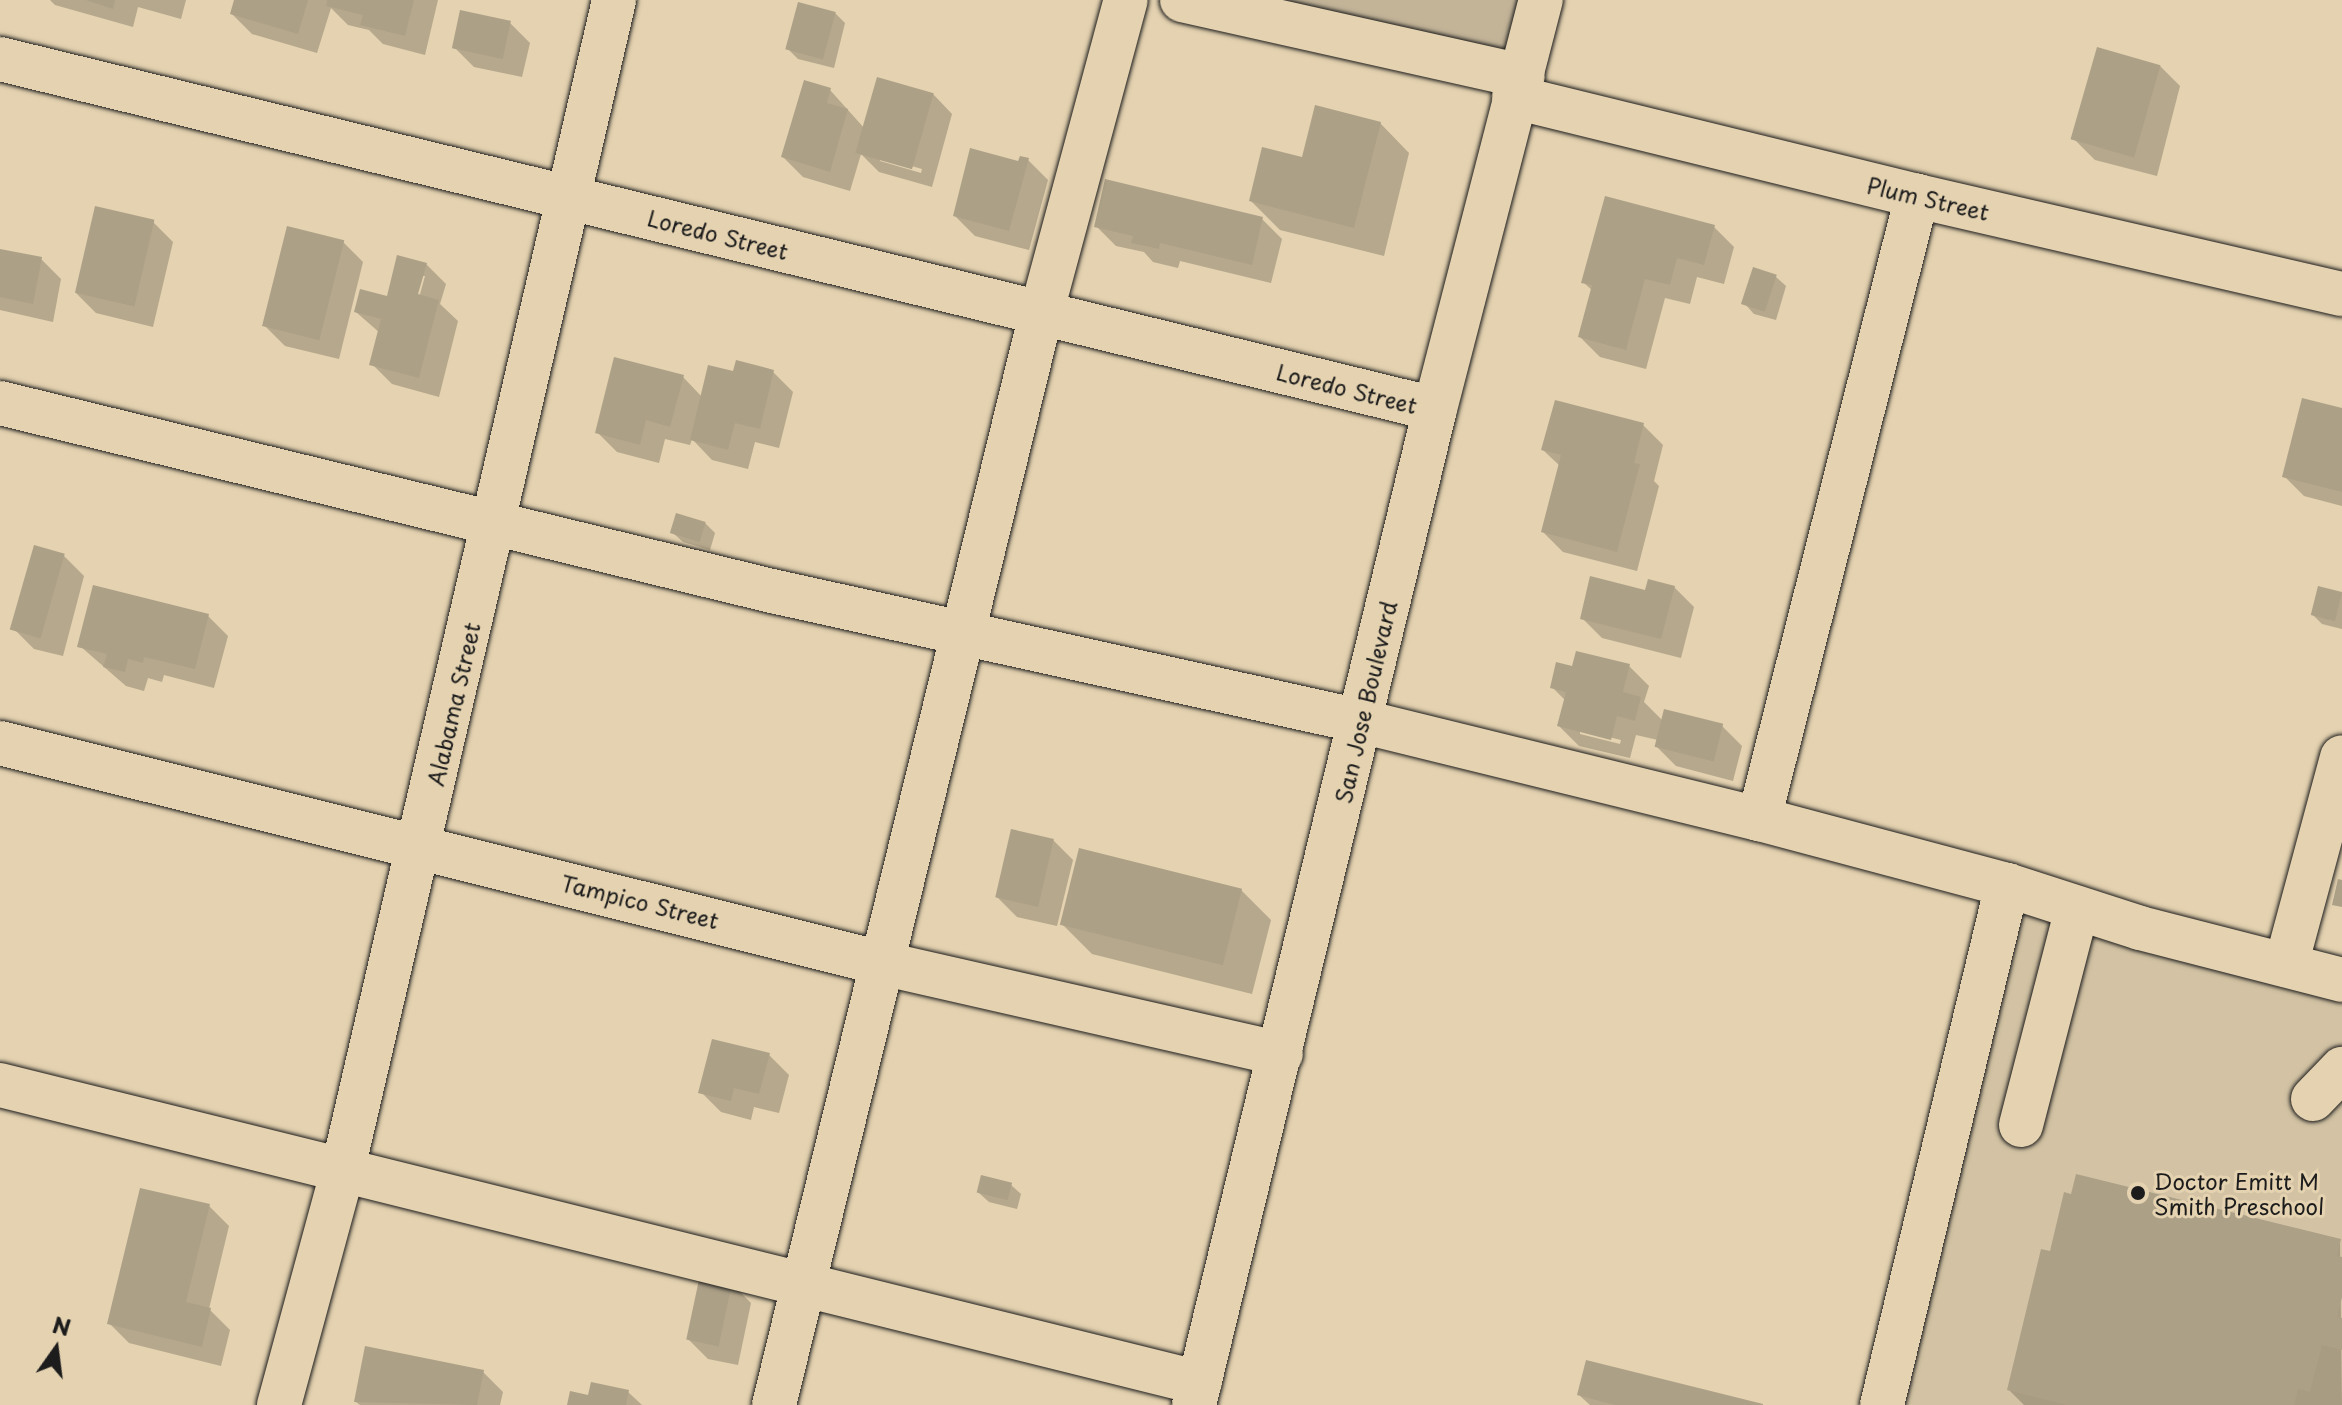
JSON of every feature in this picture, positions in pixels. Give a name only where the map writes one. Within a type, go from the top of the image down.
[{"type":"street","name":"Alabama Street","points":[[279,1405],[342,1173],[614,0]]},
{"type":"street","points":[[774,1405],[1041,314],[1126,0]]},
{"type":"street","name":"Plum Street","points":[[1182,0],[1519,86],[1917,196],[2342,294]]},
{"type":"street","name":"San Jose Boulevard","points":[[1197,1394],[1435,409],[1541,0]]},
{"type":"street","name":"Loredo Street","points":[[0,59],[1435,409]]},
{"type":"street","points":[[1759,819],[1917,196]]},
{"type":"street","points":[[0,403],[772,591],[963,630],[1037,651],[1360,721],[1759,819],[2342,980]]},
{"type":"street","name":"Tampico Street","points":[[0,743],[420,845],[881,963],[1281,1054]]},
{"type":"street","points":[[2286,965],[2342,757]]},
{"type":"street","points":[[1882,1405],[2007,885]]},
{"type":"street","points":[[2021,1125],[2077,908]]},
{"type":"street","points":[[0,1085],[342,1173],[803,1285],[1197,1394]]},
{"type":"shaded area","points":[[1182,0],[1541,0],[1523,76]]},
{"type":"shaded area","name":"Doctor Emitt M Smith Preschool","points":[[2007,885],[2342,980],[2342,1405],[1882,1405]]},
{"type":"building","points":[[86,0],[115,0],[113,9]]},
{"type":"building","points":[[234,0],[308,0],[298,34],[230,14]]},
{"type":"building","points":[[327,0],[414,0],[405,36],[360,25],[363,15],[326,6]]},
{"type":"building","points":[[798,2],[836,12],[823,59],[785,49]]},
{"type":"building","points":[[460,10],[511,21],[503,59],[452,48]]},
{"type":"building","points":[[2097,47],[2160,65],[2134,157],[2071,139]]},
{"type":"building","points":[[877,77],[934,93],[912,169],[855,153]]},
{"type":"building","points":[[804,80],[831,88],[827,103],[848,109],[830,172],[781,157]]},
{"type":"building","points":[[1315,105],[1381,122],[1354,228],[1249,201],[1262,147],[1302,157]]},
{"type":"building","points":[[970,148],[1018,161],[1020,156],[1029,158],[1009,231],[953,216]]},
{"type":"building","points":[[1105,179],[1263,217],[1252,265],[1160,243],[1159,249],[1131,243],[1133,236],[1094,227]]},
{"type":"building","points":[[1605,196],[1715,225],[1704,265],[1677,258],[1670,285],[1645,279],[1626,350],[1578,337],[1592,285],[1581,283]]},
{"type":"building","points":[[95,206],[154,220],[134,306],[75,293]]},
{"type":"building","points":[[287,226],[344,240],[319,340],[262,326]]},
{"type":"building","points":[[0,249],[42,257],[33,304],[0,297]]},
{"type":"building","points":[[397,255],[427,263],[418,294],[439,300],[419,378],[369,365],[381,319],[354,312],[360,289],[387,296]]},
{"type":"building","points":[[1753,267],[1777,275],[1765,312],[1741,304]]},
{"type":"building","points":[[614,357],[684,375],[670,427],[646,420],[640,445],[595,433]]},
{"type":"building","points":[[736,360],[774,370],[760,429],[735,423],[728,450],[690,440],[708,365],[733,371]]},
{"type":"building","points":[[2302,398],[2342,408],[2342,492],[2282,477]]},
{"type":"building","points":[[1555,400],[1644,423],[1634,463],[1640,464],[1617,552],[1541,532],[1561,455],[1541,450]]},
{"type":"building","points":[[676,513],[706,522],[700,542],[670,533]]},
{"type":"building","points":[[34,545],[65,554],[41,638],[10,630]]},
{"type":"building","points":[[1590,576],[1645,590],[1648,579],[1675,586],[1661,639],[1580,619]]},
{"type":"building","points":[[93,585],[209,614],[195,669],[144,657],[143,663],[128,659],[125,672],[103,667],[107,654],[77,647]]},
{"type":"building","points":[[2318,586],[2342,592],[2335,621],[2311,615]]},
{"type":"building","points":[[1576,651],[1630,664],[1623,692],[1641,697],[1635,721],[1617,716],[1611,740],[1557,726],[1566,692],[1550,688],[1556,662],[1572,666]]},
{"type":"building","points":[[1664,709],[1723,724],[1714,762],[1655,747]]},
{"type":"building","points":[[1011,829],[1054,839],[1038,907],[995,897]]},
{"type":"building","points":[[1079,848],[1242,889],[1223,965],[1060,925]]},
{"type":"building","points":[[2338,879],[2342,880],[2342,907],[2332,905]]},
{"type":"building","points":[[712,1039],[770,1053],[759,1094],[734,1088],[731,1101],[698,1093]]},
{"type":"building","points":[[2076,1174],[2341,1239],[2337,1256],[2342,1257],[2342,1297],[2337,1317],[2342,1318],[2342,1350],[2322,1345],[2310,1392],[2298,1389],[2294,1405],[2067,1405],[2007,1390],[2041,1249],[2050,1251],[2064,1192],[2071,1194]]},
{"type":"building","points":[[981,1175],[1012,1183],[1008,1200],[977,1192]]},
{"type":"building","points":[[140,1188],[210,1204],[186,1302],[211,1308],[202,1347],[107,1324]]},
{"type":"building","points":[[700,1275],[732,1282],[719,1346],[686,1340]]},
{"type":"building","points":[[365,1346],[484,1370],[477,1405],[354,1402]]},
{"type":"building","points":[[1586,1360],[1763,1405],[1615,1405],[1577,1395]]},
{"type":"building","points":[[591,1382],[629,1390],[626,1405],[567,1405],[570,1391],[588,1395]]},
{"type":"place","name":"Doctor Emitt M Smith Preschool","points":[[2138,1193]]}]
